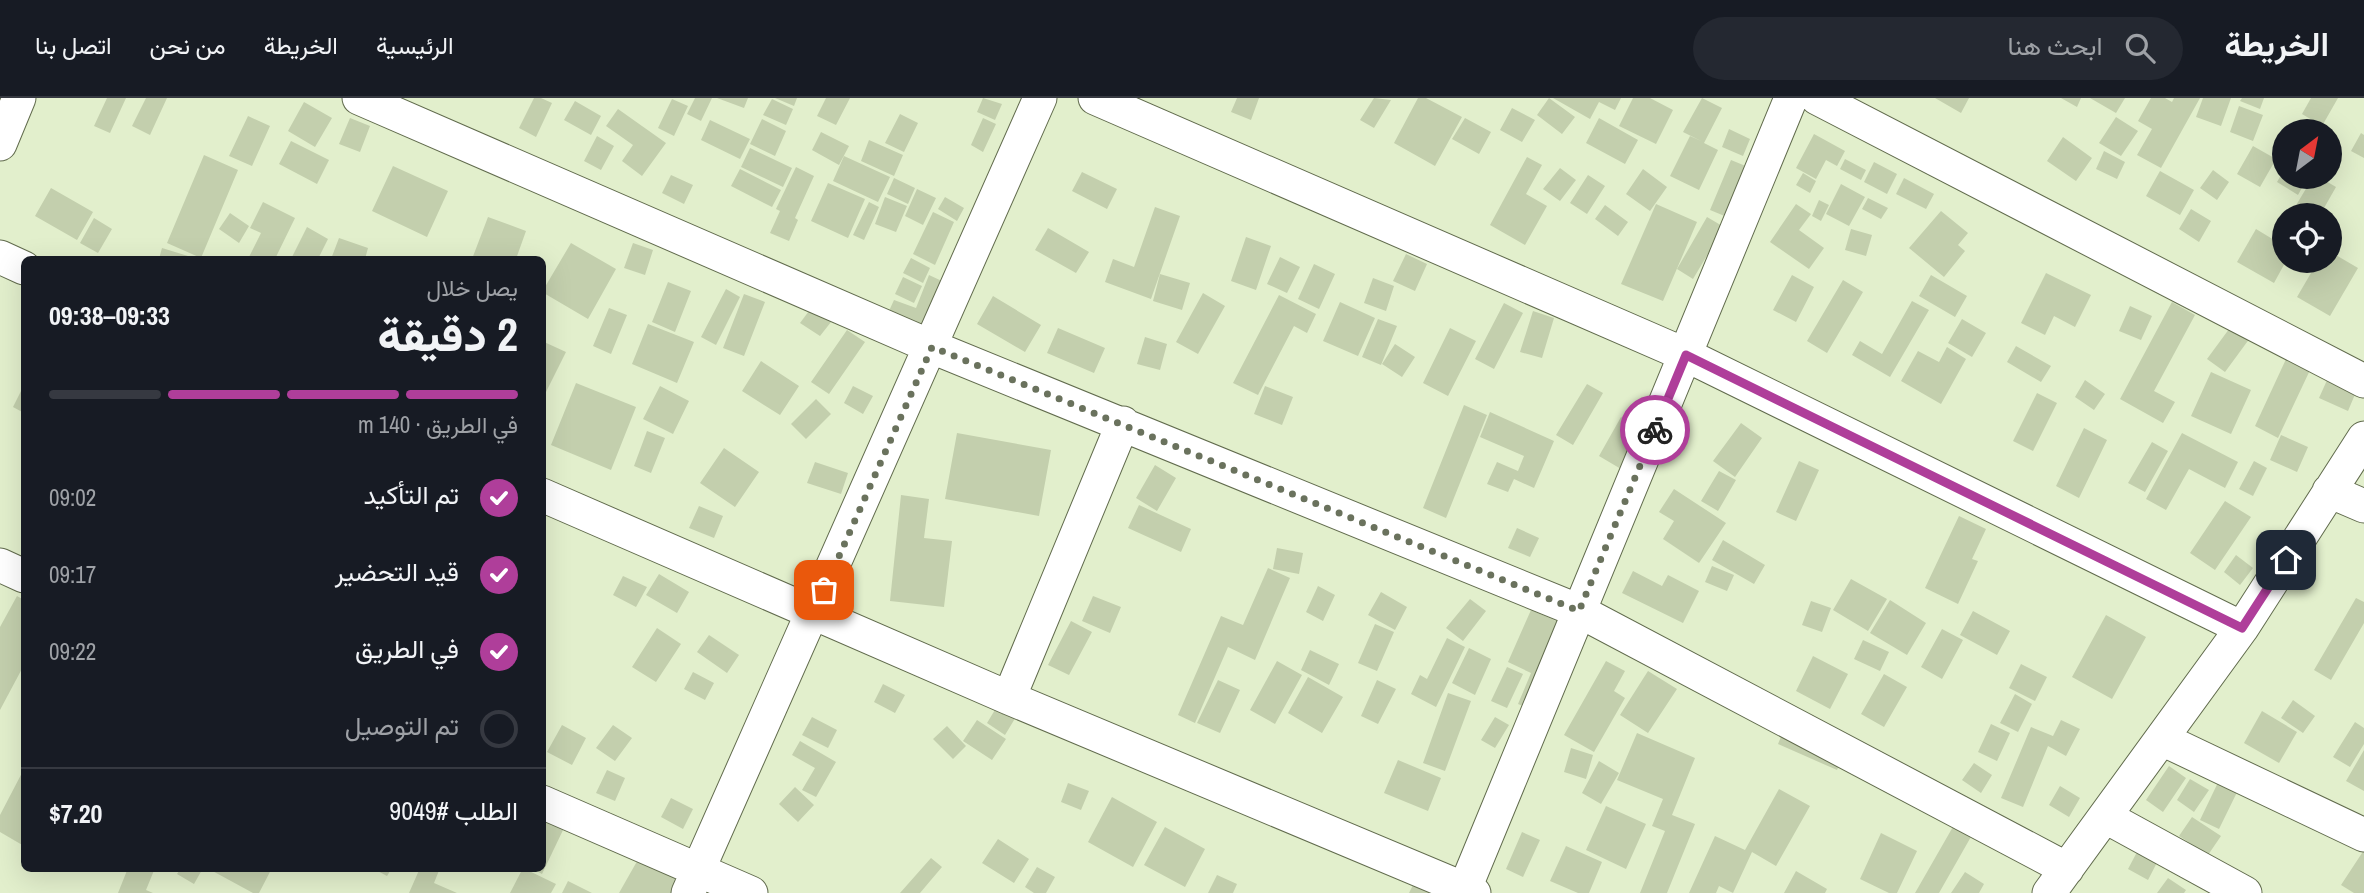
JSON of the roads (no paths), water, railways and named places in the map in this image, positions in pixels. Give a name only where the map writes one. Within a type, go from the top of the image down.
[{"type":"street","points":[[0,144],[19,98]]},
{"type":"street","points":[[359,98],[932,347],[1579,611],[2058,881],[2242,628],[2364,438]]},
{"type":"street","points":[[693,881],[932,347],[1040,98]]},
{"type":"street","points":[[1095,98],[1686,355],[2242,628]]},
{"type":"street","points":[[546,497],[813,614],[1467,892],[1579,611],[1791,98]]},
{"type":"street","points":[[1817,98],[2364,381]]},
{"type":"street","points":[[0,257],[21,267]]},
{"type":"street","points":[[1009,698],[1123,423]]},
{"type":"street","points":[[2329,491],[2364,506]]},
{"type":"street","points":[[0,565],[21,575]]},
{"type":"street","points":[[2162,740],[2364,835]]},
{"type":"street","points":[[546,804],[693,881],[751,893]]},
{"type":"street","points":[[2106,817],[2245,893]]}]
